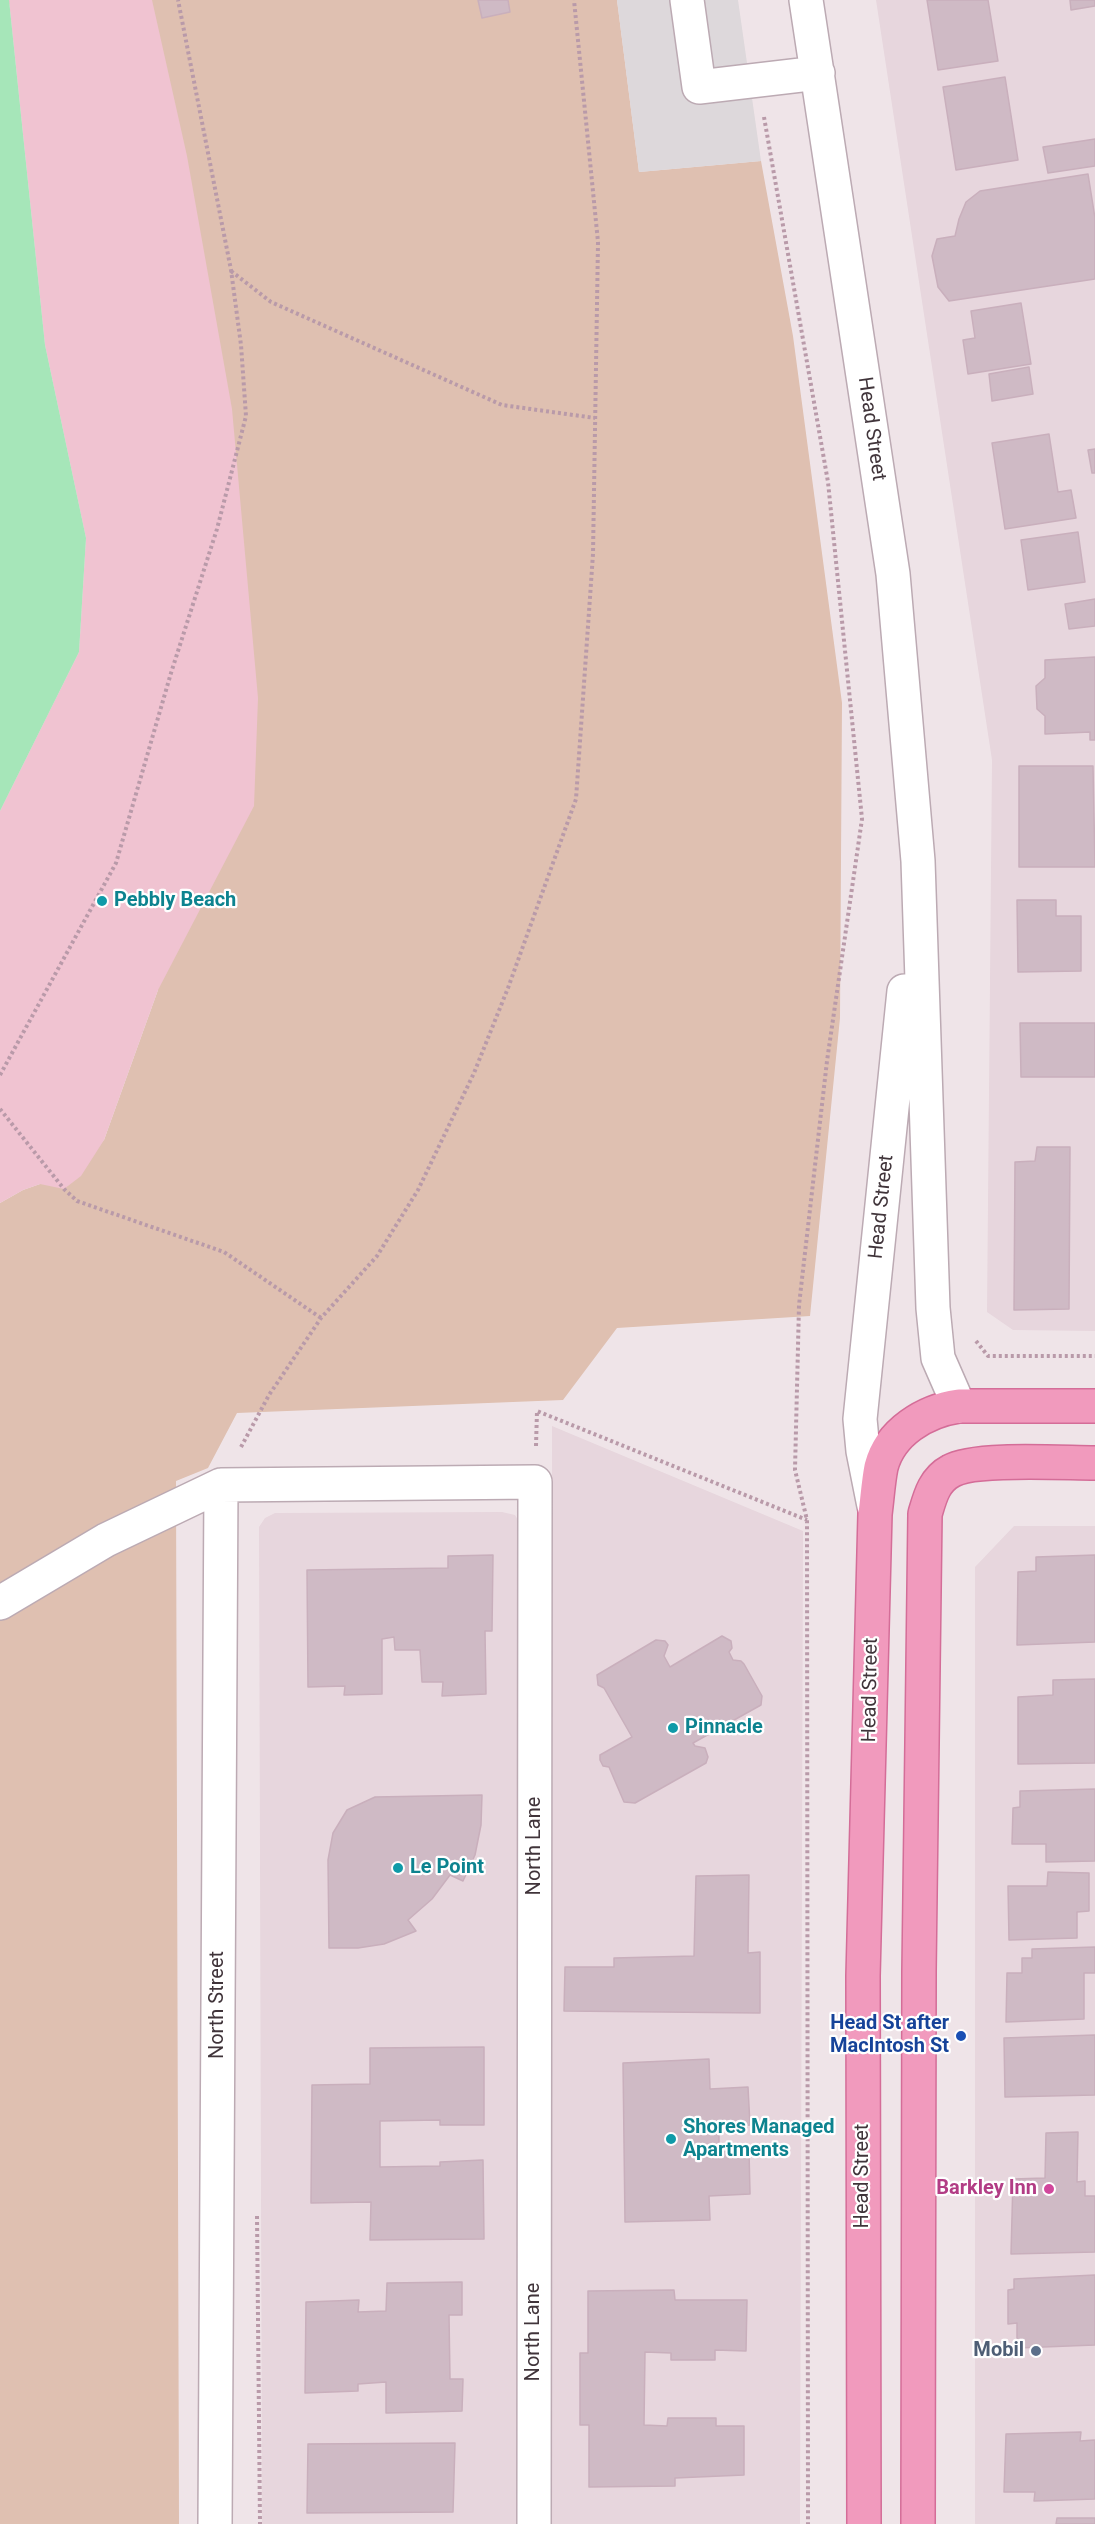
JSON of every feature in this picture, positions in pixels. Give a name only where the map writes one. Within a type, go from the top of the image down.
[{"type":"main road","points":[[875,1514],[882,1465],[897,1436],[915,1421],[942,1408],[958,1406],[1095,1406]]},
{"type":"main road","points":[[918,2524],[920,1971],[925,1514],[934,1485],[950,1471],[970,1463],[1095,1463]]},
{"type":"main road","name":"Head Street","points":[[864,2524],[863,1976],[875,1514]]},
{"type":"street","points":[[687,0],[699,87],[818,73]]},
{"type":"street","name":"Head Street","points":[[806,0],[893,574],[918,861],[933,1308],[938,1358],[958,1406]]},
{"type":"street","name":"Head Street","points":[[875,1514],[863,1451],[860,1419],[918,861]]},
{"type":"street","points":[[0,1603],[106,1540],[221,1485],[536,1482]]},
{"type":"street","name":"North Lane","points":[[534,2524],[536,1482]]},
{"type":"street","name":"North Street","points":[[215,2524],[221,1485]]},
{"type":"path","points":[[0,1075],[116,863],[171,673],[217,529],[246,416],[241,345],[231,270],[178,0]]},
{"type":"path","points":[[221,1485],[269,1395],[321,1318],[377,1256],[418,1190],[474,1073],[512,977],[576,799],[593,554],[598,242],[574,0]]},
{"type":"path","points":[[757,80],[828,482],[862,819],[827,1061],[799,1305],[795,1470],[807,1520],[808,2524]]},
{"type":"path","points":[[231,270],[271,302],[502,405],[596,418]]},
{"type":"path","points":[[0,1109],[77,1202],[224,1252],[321,1318]]},
{"type":"path","points":[[933,1308],[966,1329],[988,1356],[1095,1356]]},
{"type":"path","points":[[536,1482],[537,1411],[807,1520]]},
{"type":"path","points":[[257,2215],[260,2524]]},
{"type":"shaded area","points":[[0,0],[9,0],[45,345],[86,538],[79,652],[0,811]]},
{"type":"shaded area","points":[[9,0],[617,0],[639,172],[761,161],[793,336],[842,703],[840,1018],[810,1316],[617,1328],[563,1400],[237,1413],[208,1468],[176,1481],[179,2524],[0,2524],[0,1203],[23,1190],[40,1184],[104,1140],[158,990]]},
{"type":"shaded area","points":[[617,0],[738,0],[761,161],[639,172]]},
{"type":"shaded area","points":[[876,0],[1095,0],[1095,1331],[1013,1330],[987,1312],[992,760]]},
{"type":"shaded area","points":[[552,1426],[803,1531],[800,2524],[551,2524]]},
{"type":"shaded area","points":[[502,1512],[515,1515],[522,1527],[520,2524],[262,2524],[259,1527],[265,1518],[275,1513]]},
{"type":"shaded area","points":[[1014,1526],[1095,1526],[1095,2524],[975,2524],[975,1567]]},
{"type":"sand","points":[[9,0],[152,0],[187,156],[232,409],[258,698],[254,806],[158,990],[104,1140],[81,1176],[64,1189],[40,1184],[23,1190],[0,1203],[0,811],[79,652],[86,538],[45,345]]},
{"type":"building","points":[[478,0],[508,0],[510,12],[482,18]]},
{"type":"building","points":[[927,0],[988,0],[998,61],[938,70]]},
{"type":"building","points":[[1070,0],[1095,0],[1095,6],[1071,10]]},
{"type":"building","points":[[1005,77],[1018,160],[956,170],[943,87]]},
{"type":"building","points":[[1095,139],[1095,166],[1048,173],[1043,147]]},
{"type":"building","points":[[1088,174],[1095,218],[1095,279],[949,301],[938,287],[932,256],[937,239],[955,236],[966,202],[980,191]]},
{"type":"building","points":[[1021,303],[1031,364],[968,374],[963,340],[975,338],[971,311]]},
{"type":"building","points":[[1029,367],[1033,394],[992,401],[989,374]]},
{"type":"building","points":[[1049,434],[1058,492],[1071,490],[1076,518],[1005,529],[992,443]]},
{"type":"building","points":[[1095,449],[1095,473],[1092,473],[1088,450]]},
{"type":"building","points":[[1078,532],[1085,582],[1028,590],[1021,540]]},
{"type":"building","points":[[1095,599],[1095,626],[1069,629],[1065,604]]},
{"type":"building","points":[[1095,657],[1095,740],[1090,740],[1090,732],[1045,734],[1045,716],[1037,709],[1036,686],[1045,678],[1045,660]]},
{"type":"building","points":[[1019,766],[1093,766],[1095,867],[1019,867]]},
{"type":"building","points":[[1017,900],[1056,900],[1056,916],[1081,916],[1081,971],[1018,972]]},
{"type":"building","points":[[1020,1023],[1095,1023],[1095,1077],[1021,1077]]},
{"type":"building","points":[[1037,1147],[1070,1147],[1069,1309],[1014,1310],[1015,1162],[1035,1161]]},
{"type":"building","points":[[493,1555],[492,1631],[485,1631],[486,1694],[442,1696],[443,1682],[422,1682],[420,1650],[395,1650],[394,1637],[382,1639],[382,1694],[344,1695],[345,1686],[308,1687],[307,1570],[448,1568],[448,1556]]},
{"type":"building","points":[[1095,1555],[1095,1642],[1017,1645],[1018,1572],[1036,1571],[1036,1557]]},
{"type":"building","name":"Pinnacle","points":[[722,1636],[731,1641],[732,1648],[729,1652],[733,1660],[744,1664],[762,1696],[761,1705],[693,1743],[695,1746],[705,1748],[708,1757],[706,1763],[635,1803],[624,1802],[609,1767],[603,1766],[600,1755],[632,1737],[604,1688],[598,1685],[597,1675],[656,1640],[665,1641],[668,1645],[664,1656],[670,1667]]},
{"type":"building","points":[[1095,1679],[1095,1763],[1018,1764],[1018,1697],[1053,1695],[1053,1680]]},
{"type":"building","points":[[1095,1789],[1095,1861],[1046,1862],[1046,1844],[1012,1844],[1013,1808],[1020,1807],[1020,1791]]},
{"type":"building","name":"Le Point","points":[[482,1795],[481,1825],[475,1855],[463,1881],[450,1875],[432,1899],[408,1920],[416,1931],[384,1944],[358,1948],[329,1948],[328,1860],[333,1833],[347,1810],[375,1797]]},
{"type":"building","points":[[1048,1872],[1089,1873],[1089,1911],[1077,1912],[1077,1938],[1009,1940],[1008,1886],[1047,1886]]},
{"type":"building","points":[[749,1875],[748,1953],[760,1952],[760,2013],[564,2011],[565,1967],[614,1967],[614,1958],[694,1956],[696,1876]]},
{"type":"building","points":[[1095,1947],[1095,1973],[1084,1973],[1084,2019],[1006,2022],[1007,1973],[1022,1973],[1022,1958],[1032,1958],[1032,1949]]},
{"type":"building","points":[[1095,2035],[1095,2095],[1005,2097],[1004,2038]]},
{"type":"building","points":[[484,2047],[484,2125],[440,2125],[440,2120],[380,2121],[380,2167],[440,2166],[440,2162],[483,2160],[484,2239],[370,2240],[371,2202],[311,2203],[312,2085],[370,2084],[370,2048]]},
{"type":"building","name":"Shores Managed Apartments","points":[[709,2059],[710,2089],[748,2087],[750,2125],[719,2127],[719,2152],[749,2151],[750,2194],[709,2196],[710,2220],[625,2222],[623,2063]]},
{"type":"building","name":"Barkley Inn","points":[[1078,2132],[1077,2182],[1085,2181],[1085,2196],[1095,2196],[1095,2252],[1011,2254],[1013,2179],[1045,2178],[1046,2133]]},
{"type":"building","points":[[1095,2275],[1095,2345],[1017,2348],[1017,2323],[1008,2324],[1008,2290],[1014,2289],[1014,2279]]},
{"type":"building","points":[[462,2282],[462,2315],[449,2315],[450,2379],[463,2379],[462,2411],[386,2413],[386,2382],[358,2384],[358,2391],[305,2393],[306,2302],[359,2300],[358,2312],[386,2311],[387,2283]]},
{"type":"building","points":[[674,2290],[675,2300],[747,2300],[746,2351],[715,2350],[715,2360],[671,2360],[671,2353],[645,2352],[644,2425],[667,2426],[668,2418],[716,2418],[716,2426],[744,2426],[744,2475],[675,2478],[675,2486],[589,2487],[589,2425],[580,2425],[580,2353],[588,2353],[588,2291]]},
{"type":"building","points":[[1081,2432],[1080,2441],[1095,2440],[1095,2499],[1034,2501],[1035,2492],[1004,2492],[1006,2434]]},
{"type":"building","points":[[455,2443],[453,2512],[307,2513],[308,2444]]},
{"type":"building","points":[[1057,2518],[1095,2518],[1095,2524],[1056,2524]]},
{"type":"place","name":"Pebbly Beach","points":[[102,901]]},
{"type":"place","name":"Pinnacle","points":[[673,1728]]},
{"type":"place","name":"Le Point","points":[[398,1868]]},
{"type":"place","name":"Head St after MacIntosh St","points":[[961,2036]]},
{"type":"place","name":"Shores Managed Apartments","points":[[671,2139]]},
{"type":"place","name":"Barkley Inn","points":[[1049,2189]]},
{"type":"place","name":"Mobil","points":[[1036,2351]]}]
